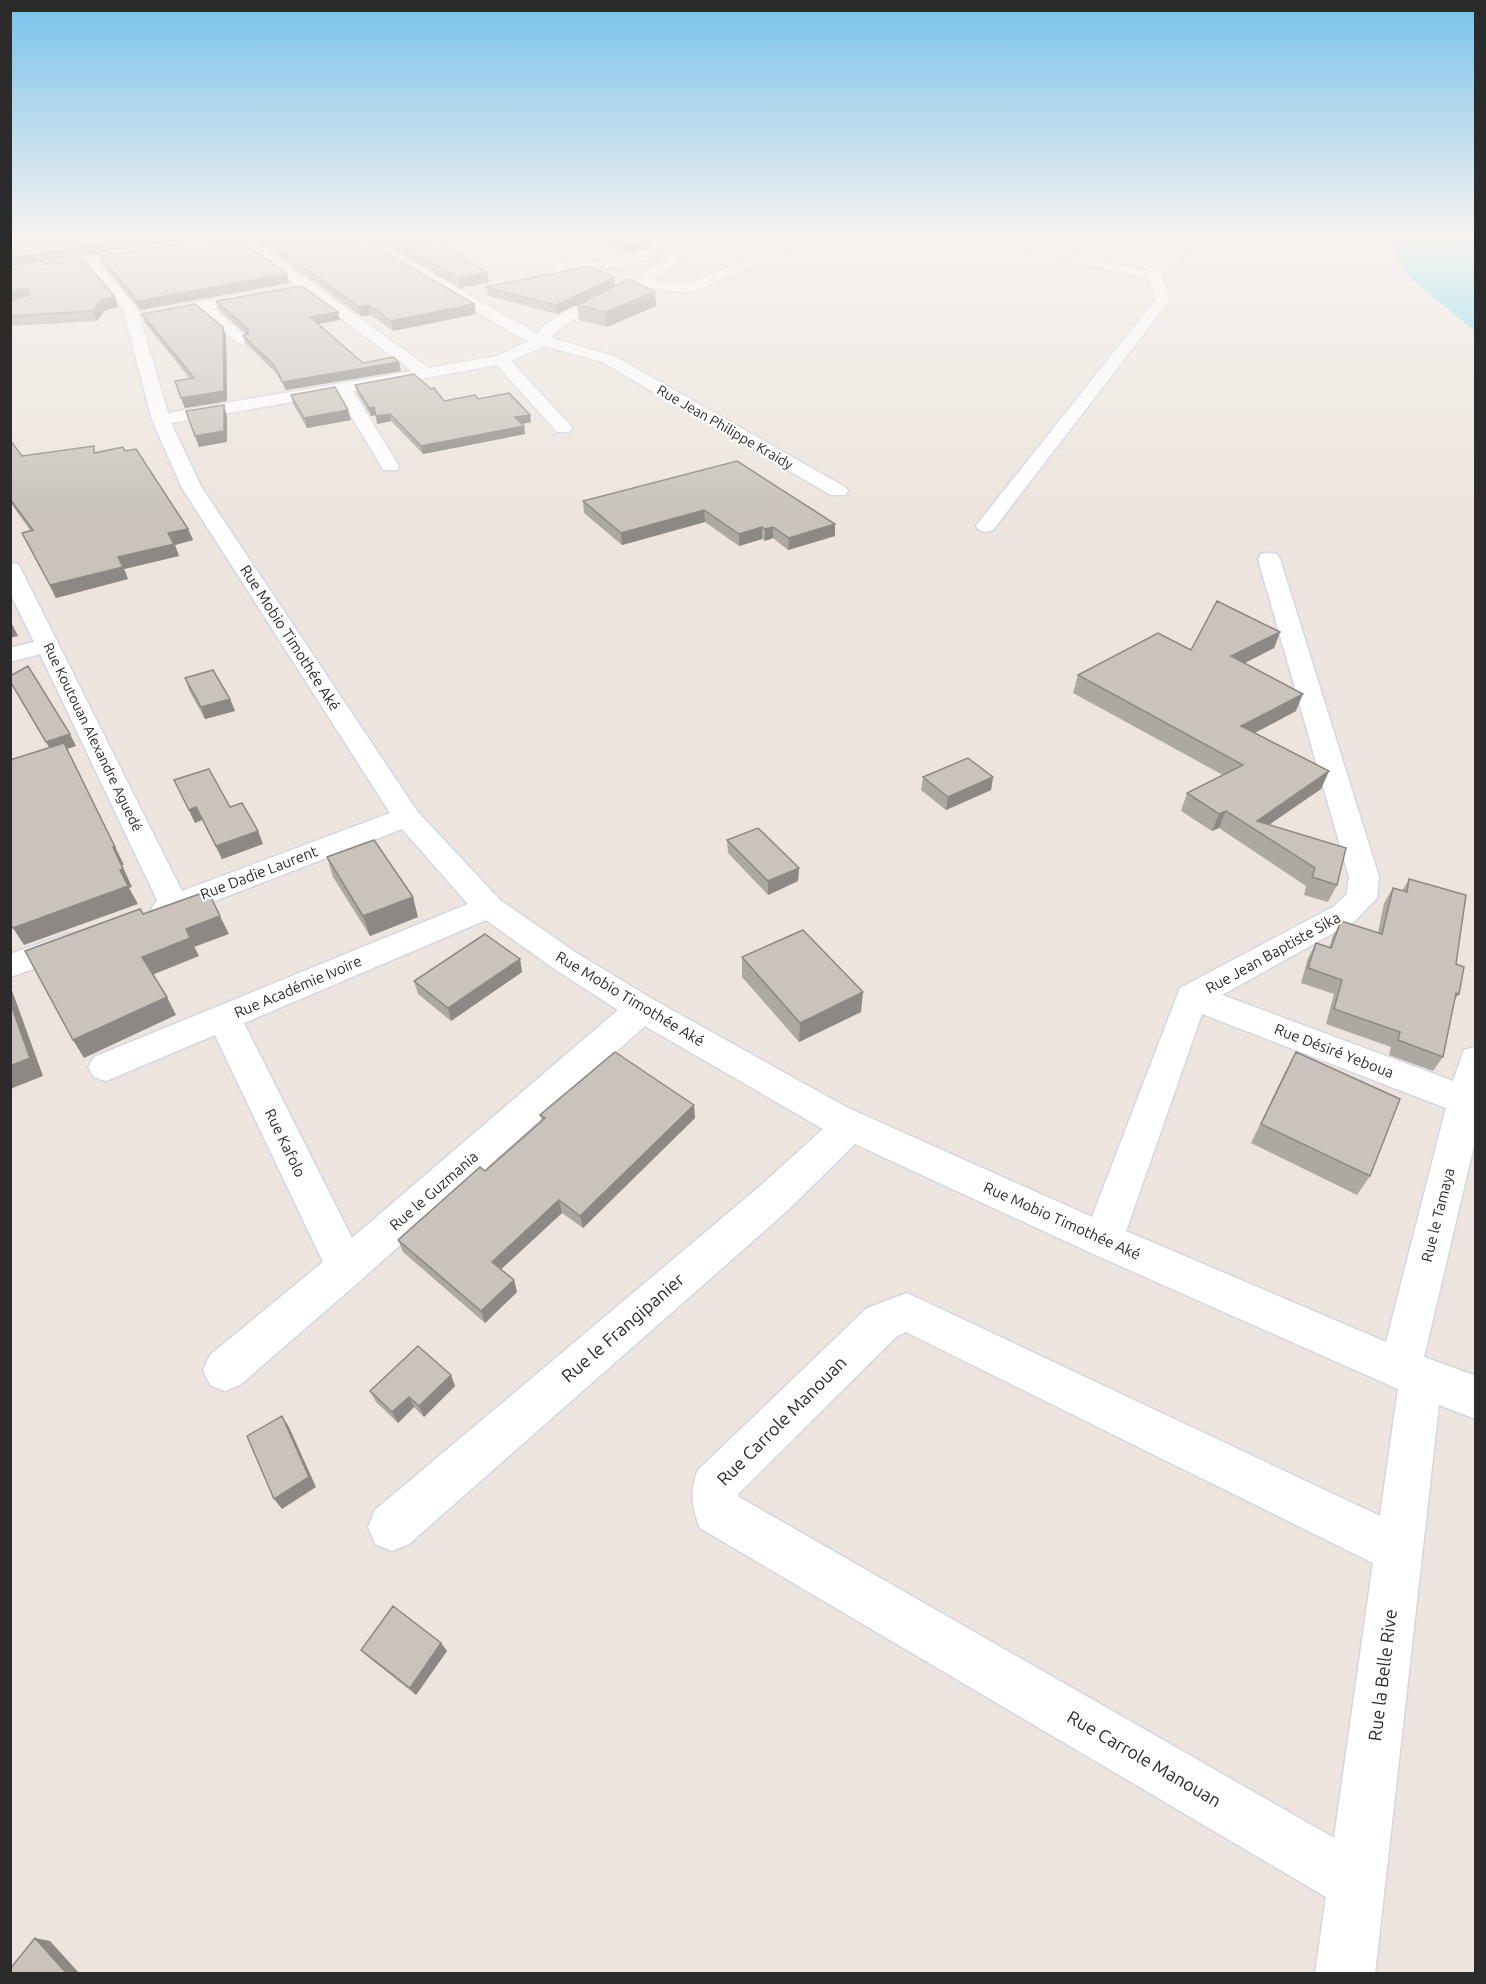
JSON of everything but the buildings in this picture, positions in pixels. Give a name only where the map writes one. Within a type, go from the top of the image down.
[{"type":"street","name":"Rue Mobio Timothée Aké","points":[[134,329],[161,420],[192,488],[407,817],[489,907],[564,960],[642,1010],[851,1125],[1103,1240],[1410,1373],[1476,1398]]},
{"type":"street","points":[[229,329],[241,339]]},
{"type":"street","points":[[366,329],[426,374]]},
{"type":"street","name":"Rue Jean Philippe Kraidy","points":[[515,329],[543,341],[608,359],[838,491]]},
{"type":"street","points":[[161,420],[501,360],[543,341],[549,329]]},
{"type":"street","points":[[986,526],[1139,329]]},
{"type":"street","points":[[501,360],[563,428]]},
{"type":"street","points":[[343,388],[390,466]]},
{"type":"street","name":"Rue Jean Baptiste Sika","points":[[1103,1240],[1192,997],[1344,914],[1362,898],[1364,877],[1269,559]]},
{"type":"street","name":"Rue Koutouan Alexandre Aguedé","points":[[10,569],[174,905]]},
{"type":"street","points":[[10,655],[48,645]]},
{"type":"street","name":"Rue Dadie Laurent","points":[[142,917],[407,817]]},
{"type":"street","name":"Rue Académie Ivoire","points":[[106,1067],[489,907]]},
{"type":"street","points":[[10,966],[98,934]]},
{"type":"street","name":"Rue Désiré Yeboua","points":[[1192,997],[1471,1104]]},
{"type":"street","name":"Rue le Guzmania","points":[[225,1370],[346,1268],[642,1010]]},
{"type":"street","name":"Rue Kafolo","points":[[224,1018],[346,1268]]},
{"type":"street","name":"Rue le Tamaya","points":[[1410,1373],[1471,1104],[1476,1060]]},
{"type":"street","name":"Rue le Frangipanier","points":[[392,1527],[773,1198],[851,1125]]},
{"type":"street","name":"Rue Carrole Manouan","points":[[1357,1883],[717,1511],[714,1486],[882,1322],[906,1312],[1399,1550]]},
{"type":"street","name":"Rue la Belle Rive","points":[[1345,1974],[1399,1550],[1410,1373]]}]
